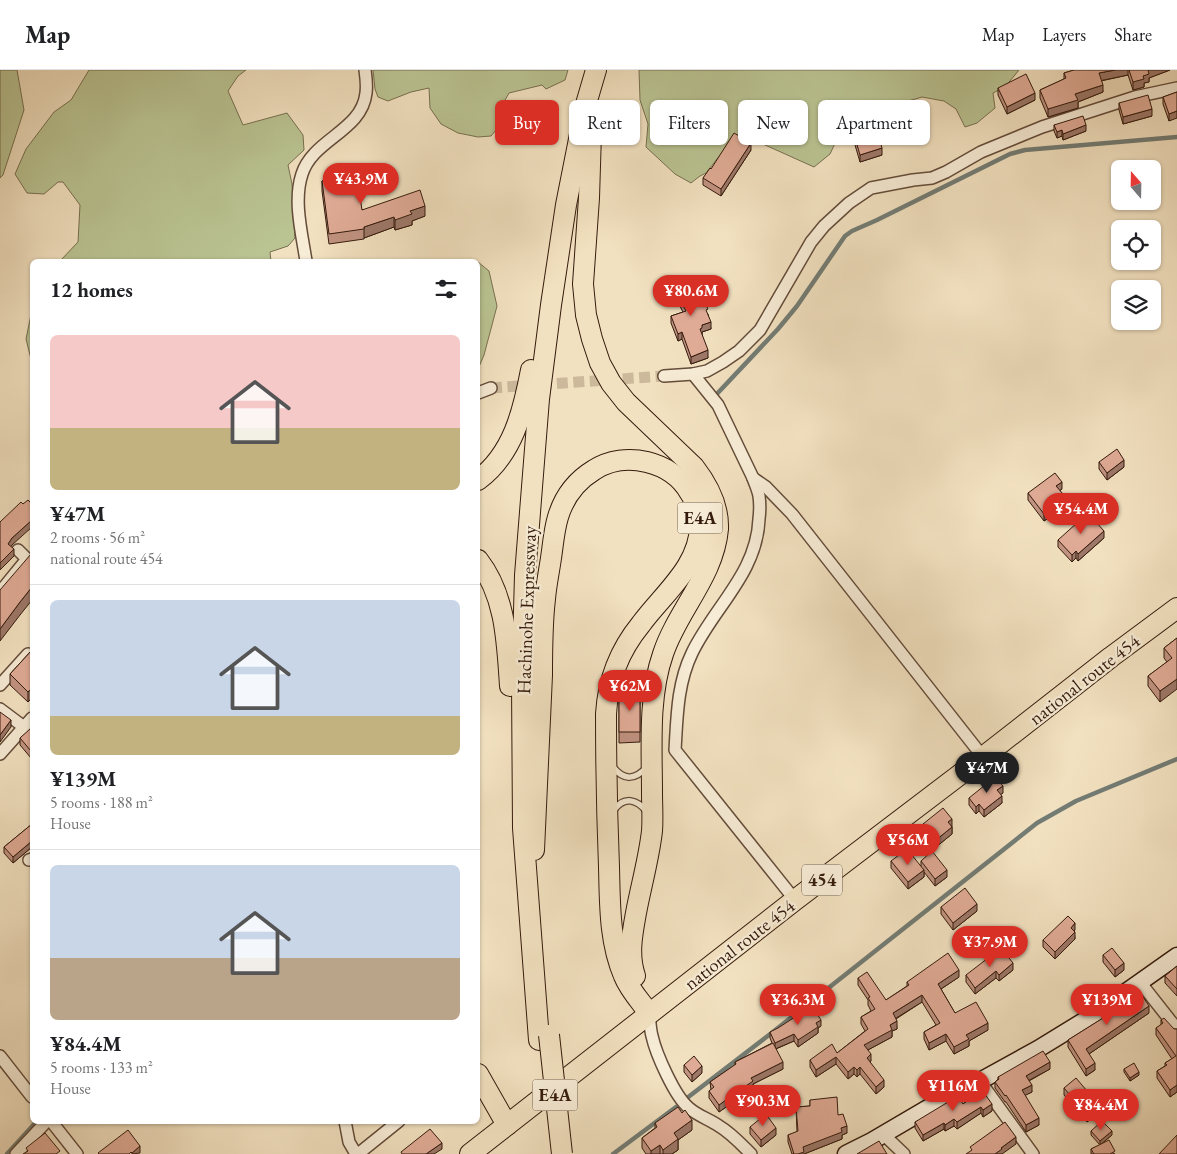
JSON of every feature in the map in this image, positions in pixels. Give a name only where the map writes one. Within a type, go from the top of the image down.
[{"type":"highway","name":"Hachinohe Expressway","points":[[562,1154],[544,1038],[522,828],[522,683],[525,575],[540,399],[551,305],[566,205],[586,104],[596,70]]},
{"type":"highway","name":"Hachinohe Expressway","points":[[596,100],[602,70]]},
{"type":"highway","name":"Hachinohe Expressway","points":[[552,1154],[534,850],[532,699],[536,558],[550,399],[560,316],[588,145]]},
{"type":"highway","name":"E4A","points":[[590,145],[583,284],[586,315],[600,363],[611,383],[626,402],[694,467],[702,478],[714,503],[718,529],[710,560],[669,640],[659,668],[654,697],[652,829],[631,951],[634,973],[649,1013]]},
{"type":"highway","name":"E4A","points":[[480,478],[494,466],[502,455],[515,432],[521,414],[551,258],[566,205]]},
{"type":"highway","name":"E4A","points":[[534,850],[544,600],[558,517],[572,489],[582,478],[595,469],[621,461],[635,460],[648,462],[670,471],[688,488],[694,499],[700,524],[697,546],[686,568],[630,639],[612,676],[607,696],[606,748],[610,903],[615,947],[624,976],[630,988],[649,1013]]},
{"type":"highway","name":"E4A","points":[[480,563],[493,585],[504,619],[522,828]]},
{"type":"highway","name":"national route 454","points":[[470,1154],[795,900],[1177,608]]},
{"type":"highway","points":[[480,1078],[507,1125]]},
{"type":"highway","points":[[480,1100],[507,1125]]},
{"type":"street","points":[[306,259],[297,198],[302,174],[308,160],[325,143],[354,120],[363,106],[366,93],[366,70]]},
{"type":"street","points":[[664,376],[693,374],[707,370],[739,351],[760,330],[811,242],[824,226],[849,203],[871,188],[932,178],[981,152],[1042,127],[1135,97],[1177,88]]},
{"type":"street","points":[[693,374],[718,405],[753,478],[759,496],[760,510],[756,544],[749,561],[739,581],[701,636],[691,654],[683,676],[677,708],[675,750],[795,900]]},
{"type":"street","points":[[480,392],[491,388]]},
{"type":"street","points":[[753,478],[766,487],[792,514],[984,757]]},
{"type":"street","points":[[0,592],[27,560],[18,550]]},
{"type":"street","points":[[0,685],[28,654]]},
{"type":"street","points":[[0,709],[24,727]]},
{"type":"street","points":[[0,754],[30,720]]},
{"type":"street","points":[[846,1154],[947,1097],[1038,1049],[1092,1016],[1177,956]]},
{"type":"street","points":[[1140,982],[1177,1029]]},
{"type":"street","points":[[649,1013],[652,1036],[675,1091],[681,1100],[689,1109],[727,1131],[751,1154]]},
{"type":"street","points":[[0,1056],[30,1095]]},
{"type":"street","points":[[980,1081],[1033,1154]]},
{"type":"street","points":[[16,1154],[44,1124]]},
{"type":"street","points":[[53,1124],[77,1154]]},
{"type":"street","points":[[345,1124],[348,1142],[357,1154],[395,1124]]},
{"type":"street","points":[[883,1134],[904,1154]]},
{"type":"lane","points":[[606,748],[613,768],[618,774],[625,777],[633,777],[641,773],[647,767],[652,757]]},
{"type":"lane","points":[[608,826],[612,813],[617,806],[625,801],[633,801],[640,804],[645,810],[649,816],[652,829]]},
{"type":"green space","points":[[0,70],[17,70],[24,110],[3,175],[0,178]]},
{"type":"green space","points":[[89,70],[246,70],[238,76],[228,91],[243,125],[287,113],[303,135],[304,150],[288,165],[292,184],[295,238],[288,246],[270,252],[271,259],[62,259],[78,242],[80,205],[63,182],[58,182],[44,194],[27,193],[15,174],[26,149],[54,112],[71,100]]},
{"type":"green space","points":[[373,70],[568,70],[565,80],[546,89],[542,85],[509,93],[505,100],[495,100],[495,131],[491,136],[478,137],[458,133],[441,124],[430,108],[429,88],[411,92],[388,101],[378,97]]},
{"type":"green space","points":[[639,70],[1019,70],[1005,87],[993,93],[995,108],[977,123],[965,127],[956,109],[944,101],[922,97],[912,100],[818,100],[818,145],[834,145],[830,154],[814,167],[765,145],[808,145],[808,100],[738,100],[738,137],[735,136],[728,145],[728,100],[650,100],[650,145],[728,145],[706,173],[691,183],[675,174],[646,147],[648,124],[640,100]]},
{"type":"green space","points":[[480,264],[489,271],[497,306],[480,364]]},
{"type":"green space","points":[[30,320],[30,355],[26,339]]},
{"type":"building","points":[[1074,70],[1115,70],[1099,73],[1103,85],[1075,94],[1078,100],[1048,109],[1040,90],[1066,78],[1064,73]]},
{"type":"building","points":[[1129,70],[1148,70],[1149,74],[1143,76],[1144,79],[1133,82]]},
{"type":"building","points":[[1026,74],[1035,93],[1007,107],[998,88]]},
{"type":"building","points":[[1177,92],[1177,111],[1169,114],[1163,97]]},
{"type":"building","points":[[1148,95],[1152,109],[1123,117],[1119,103]]},
{"type":"building","points":[[1083,116],[1086,125],[1063,134],[1062,130],[1057,132],[1054,125]]},
{"type":"building","points":[[734,133],[738,135],[738,145],[750,145],[721,189],[703,178]]},
{"type":"building","points":[[857,145],[881,145],[882,148],[860,155]]},
{"type":"building","points":[[348,166],[349,177],[357,176],[362,210],[420,190],[425,206],[410,211],[412,214],[395,220],[394,217],[364,227],[364,229],[329,234],[322,181],[338,179],[336,168]]},
{"type":"building","points":[[691,277],[708,309],[706,310],[711,322],[702,325],[700,329],[708,350],[691,357],[682,332],[678,334],[671,316],[686,311],[673,286]]},
{"type":"building","points":[[1117,449],[1124,460],[1107,473],[1099,462]]},
{"type":"building","points":[[1055,473],[1062,482],[1056,486],[1063,494],[1055,500],[1058,504],[1044,514],[1028,493]]},
{"type":"building","points":[[28,500],[30,502],[30,522],[12,538],[8,544],[14,549],[0,563],[0,522],[21,502],[23,504]]},
{"type":"building","points":[[1088,513],[1104,531],[1078,554],[1076,551],[1072,555],[1058,540]]},
{"type":"building","points":[[30,555],[30,590],[0,629],[0,590]]},
{"type":"building","points":[[1177,638],[1177,679],[1160,691],[1148,676],[1172,658],[1164,648]]},
{"type":"building","points":[[30,652],[30,690],[28,692],[10,674]]},
{"type":"building","points":[[619,693],[640,693],[640,732],[619,732]]},
{"type":"building","points":[[0,712],[11,720],[0,735]]},
{"type":"building","points":[[30,729],[30,750],[20,738]]},
{"type":"building","points":[[995,777],[1003,786],[997,790],[1002,796],[984,810],[979,804],[976,807],[969,798]]},
{"type":"building","points":[[943,808],[952,819],[948,822],[952,827],[936,840],[923,824]]},
{"type":"building","points":[[30,826],[30,843],[13,857],[4,847]]},
{"type":"building","points":[[907,849],[924,870],[908,882],[891,861]]},
{"type":"building","points":[[932,851],[947,870],[935,879],[921,861]]},
{"type":"building","points":[[965,888],[977,904],[953,923],[941,907]]},
{"type":"building","points":[[1068,916],[1075,923],[1071,928],[1075,932],[1055,952],[1043,940]]},
{"type":"building","points":[[1001,948],[1013,963],[999,975],[996,971],[975,988],[966,975]]},
{"type":"building","points":[[1112,948],[1124,963],[1115,970],[1103,955]]},
{"type":"building","points":[[948,953],[959,970],[938,984],[955,1013],[976,1002],[988,1023],[966,1035],[969,1039],[954,1047],[946,1034],[929,1043],[924,1032],[940,1023],[922,995],[893,1013],[897,1021],[890,1025],[892,1030],[864,1045],[871,1054],[867,1058],[884,1080],[876,1087],[860,1067],[857,1070],[854,1067],[848,1072],[836,1057],[816,1070],[810,1060],[832,1044],[837,1053],[868,1029],[861,1017],[875,1009],[858,978],[867,972],[886,1000],[909,985],[907,982]]},
{"type":"building","points":[[1177,966],[1177,989],[1165,976]]},
{"type":"building","points":[[1138,989],[1149,1006],[1086,1049],[1095,1063],[1086,1069],[1068,1040],[1111,1013],[1108,1010]]},
{"type":"building","points":[[812,1006],[821,1020],[816,1023],[818,1027],[798,1040],[794,1034],[775,1043],[770,1032]]},
{"type":"building","points":[[1164,1018],[1174,1029],[1177,1029],[1177,1085],[1170,1090],[1157,1071],[1176,1056],[1156,1028],[1163,1023],[1161,1020]]},
{"type":"building","points":[[773,1043],[783,1062],[751,1078],[753,1081],[719,1105],[709,1091],[714,1087],[710,1082],[736,1064],[735,1062]]},
{"type":"building","points":[[1043,1051],[1050,1062],[1026,1076],[1032,1085],[1022,1090],[1039,1118],[1026,1125],[995,1082],[999,1079],[998,1077]]},
{"type":"building","points":[[694,1056],[702,1066],[692,1075],[684,1065]]},
{"type":"building","points":[[1134,1063],[1139,1072],[1130,1078],[1124,1069]]},
{"type":"building","points":[[1076,1078],[1099,1105],[1087,1115],[1064,1088]]},
{"type":"building","points":[[982,1090],[992,1104],[983,1110],[981,1107],[957,1122],[954,1119],[923,1135],[915,1122],[958,1096],[963,1104]]},
{"type":"building","points":[[837,1097],[838,1115],[843,1114],[847,1126],[841,1128],[842,1132],[803,1147],[804,1152],[794,1154],[788,1135],[798,1131],[796,1107],[810,1106],[810,1100]]},
{"type":"building","points":[[678,1107],[682,1113],[685,1110],[692,1120],[674,1133],[678,1139],[663,1150],[660,1145],[651,1151],[642,1138],[657,1127],[655,1123]]},
{"type":"building","points":[[766,1114],[776,1128],[761,1140],[750,1127]]},
{"type":"building","points":[[1102,1121],[1112,1131],[1100,1141],[1091,1131]]},
{"type":"building","points":[[1005,1122],[1016,1137],[1002,1149],[995,1154],[966,1154],[972,1150],[970,1147]]},
{"type":"building","points":[[430,1129],[442,1143],[426,1154],[402,1154],[401,1152]]},
{"type":"building","points":[[128,1130],[140,1146],[132,1153],[98,1153]]},
{"type":"building","points":[[45,1133],[60,1151],[56,1154],[23,1154],[28,1151],[26,1148]]},
{"type":"building","points":[[1177,1135],[1177,1154],[1159,1154]]},
{"type":"building","points":[[1109,1140],[1115,1151],[1110,1154],[1094,1154],[1091,1149]]},
{"type":"building","points":[[879,1141],[887,1154],[857,1154]]},
{"type":"waterway","points":[[714,397],[778,329],[797,306],[845,236],[852,231],[1010,154],[1025,150],[1177,137]]},
{"type":"waterway","points":[[687,1098],[1037,823],[1076,801],[1177,759]]},
{"type":"waterway","points":[[613,1154],[676,1107]]},
{"type":"waterway","points":[[7,1154],[34,1124]]},
{"type":"tunnel","points":[[491,388],[664,376]]}]
